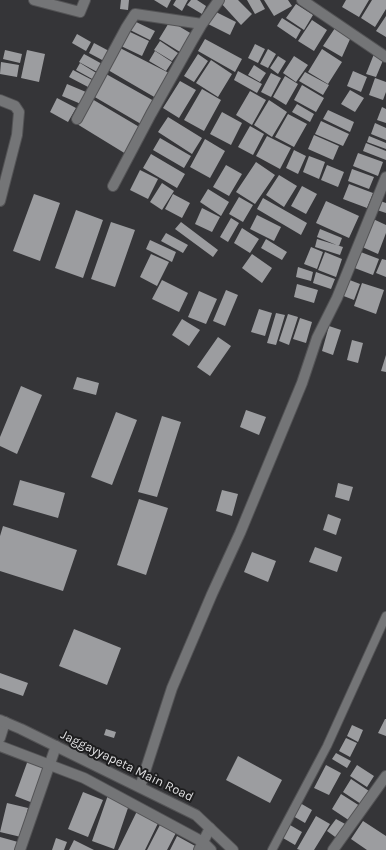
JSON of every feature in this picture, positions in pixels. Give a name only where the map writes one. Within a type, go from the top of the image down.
[{"type":"street","points":[[34,0],[80,12],[85,0]]},
{"type":"street","points":[[113,186],[151,114],[202,24],[219,0]]},
{"type":"street","points":[[302,0],[386,57]]},
{"type":"street","points":[[77,119],[135,14],[202,24]]},
{"type":"street","points":[[0,100],[15,106],[19,112],[17,135],[0,201]]},
{"type":"street","points":[[140,787],[172,688],[212,594],[240,534],[302,383],[317,338],[337,298],[386,177]]},
{"type":"street","points":[[0,738],[2,721]]},
{"type":"street","name":"Jaggayyapeta Main Road","points":[[2,721],[196,815],[233,850]]},
{"type":"street","points":[[0,746],[84,778],[201,846],[211,850]]},
{"type":"street","points":[[20,850],[56,746]]},
{"type":"street","points":[[333,850],[386,776]]},
{"type":"street","points":[[201,846],[210,828]]},
{"type":"lane","points":[[272,850],[327,746],[386,616]]},
{"type":"building","points":[[121,0],[129,0],[128,10],[120,9]]},
{"type":"building","points":[[154,0],[171,0],[167,8]]},
{"type":"building","points":[[176,0],[188,0],[182,11],[173,5]]},
{"type":"building","points":[[191,0],[197,0],[206,6],[202,14],[187,5]]},
{"type":"building","points":[[222,0],[238,0],[252,14],[241,25],[220,2]]},
{"type":"building","points":[[247,0],[260,0],[265,9],[255,14]]},
{"type":"building","points":[[264,0],[288,0],[292,6],[274,16]]},
{"type":"building","points":[[346,0],[369,0],[359,17],[342,7]]},
{"type":"building","points":[[372,0],[386,0],[386,9],[375,27],[361,18]]},
{"type":"building","points":[[296,4],[313,15],[304,30],[286,18]]},
{"type":"building","points":[[214,11],[236,22],[230,35],[208,24]]},
{"type":"building","points":[[386,16],[386,37],[376,31]]},
{"type":"building","points":[[282,18],[301,30],[296,39],[277,26]]},
{"type":"building","points":[[312,20],[327,30],[314,51],[298,41]]},
{"type":"building","points":[[134,21],[155,31],[150,40],[130,30]]},
{"type":"building","points":[[170,21],[192,34],[180,52],[159,39]]},
{"type":"building","points":[[335,28],[351,37],[342,57],[323,46]]},
{"type":"building","points":[[128,31],[149,41],[142,56],[121,46]]},
{"type":"building","points":[[77,34],[91,42],[86,51],[72,43]]},
{"type":"building","points":[[205,39],[242,59],[235,72],[198,51]]},
{"type":"building","points":[[160,41],[178,53],[172,61],[154,50]]},
{"type":"building","points":[[94,43],[109,51],[104,61],[89,53]]},
{"type":"building","points":[[255,44],[265,49],[258,63],[248,58]]},
{"type":"building","points":[[120,48],[169,73],[156,98],[108,70]]},
{"type":"building","points":[[268,49],[276,54],[268,68],[260,64]]},
{"type":"building","points":[[322,49],[342,62],[328,84],[308,72]]},
{"type":"building","points":[[5,50],[22,54],[20,63],[3,59]]},
{"type":"building","points":[[27,50],[45,54],[39,82],[21,78]]},
{"type":"building","points":[[155,51],[172,62],[166,71],[149,61]]},
{"type":"building","points":[[84,54],[104,65],[99,73],[79,62]]},
{"type":"building","points":[[198,54],[208,61],[194,82],[184,76]]},
{"type":"building","points":[[374,54],[384,58],[376,77],[366,74]]},
{"type":"building","points":[[278,56],[286,61],[278,74],[270,68]]},
{"type":"building","points":[[294,56],[308,65],[296,82],[283,73]]},
{"type":"building","points":[[211,60],[232,74],[218,97],[196,83]]},
{"type":"building","points":[[1,62],[19,65],[17,77],[0,74]]},
{"type":"building","points":[[80,63],[98,74],[94,80],[76,70]]},
{"type":"building","points":[[254,65],[266,73],[260,82],[248,75]]},
{"type":"building","points":[[73,70],[94,81],[90,88],[69,77]]},
{"type":"building","points":[[238,71],[262,84],[257,93],[234,80]]},
{"type":"building","points":[[353,71],[367,77],[361,92],[347,86]]},
{"type":"building","points":[[305,72],[329,85],[323,95],[299,81]]},
{"type":"building","points":[[271,73],[281,78],[271,97],[261,92]]},
{"type":"building","points":[[106,74],[154,101],[141,124],[93,96]]},
{"type":"building","points":[[285,76],[298,84],[286,105],[273,97]]},
{"type":"building","points":[[375,78],[386,82],[386,92],[383,100],[369,95]]},
{"type":"building","points":[[180,81],[196,90],[179,118],[163,108]]},
{"type":"building","points":[[67,84],[86,92],[81,104],[62,96]]},
{"type":"building","points":[[302,85],[324,98],[316,112],[294,100]]},
{"type":"building","points":[[202,89],[221,100],[204,131],[184,120]]},
{"type":"building","points":[[350,90],[364,98],[355,112],[341,104]]},
{"type":"building","points":[[250,91],[266,100],[252,125],[236,115]]},
{"type":"building","points":[[57,98],[76,108],[68,122],[50,112]]},
{"type":"building","points":[[92,99],[141,128],[126,154],[77,124]]},
{"type":"building","points":[[269,100],[287,112],[272,137],[254,125]]},
{"type":"building","points":[[297,104],[314,114],[310,122],[292,112]]},
{"type":"building","points":[[382,107],[386,109],[386,123],[377,120]]},
{"type":"building","points":[[328,110],[354,122],[350,132],[323,119]]},
{"type":"building","points":[[222,112],[242,123],[231,145],[210,134]]},
{"type":"building","points":[[288,114],[307,124],[294,147],[275,137]]},
{"type":"building","points":[[168,117],[202,138],[192,154],[158,132]]},
{"type":"building","points":[[321,121],[349,134],[343,146],[315,134]]},
{"type":"building","points":[[375,123],[386,128],[386,140],[371,134]]},
{"type":"building","points":[[250,126],[264,134],[253,155],[238,147]]},
{"type":"building","points":[[314,135],[339,146],[333,160],[308,149]]},
{"type":"building","points":[[267,136],[291,148],[280,169],[256,156]]},
{"type":"building","points":[[369,136],[386,143],[386,149],[367,142]]},
{"type":"building","points":[[160,138],[191,156],[184,168],[153,150]]},
{"type":"building","points":[[205,139],[225,151],[210,178],[190,167]]},
{"type":"building","points":[[366,143],[386,151],[386,160],[363,151]]},
{"type":"building","points":[[294,150],[306,156],[298,174],[286,168]]},
{"type":"building","points":[[358,153],[383,162],[378,176],[353,166]]},
{"type":"building","points":[[151,154],[185,174],[177,188],[143,168]]},
{"type":"building","points":[[309,156],[325,162],[319,179],[303,172]]},
{"type":"building","points":[[256,162],[275,175],[255,204],[236,192]]},
{"type":"building","points":[[226,165],[242,174],[229,196],[213,187]]},
{"type":"building","points":[[327,165],[344,172],[338,187],[321,180]]},
{"type":"building","points":[[352,169],[374,177],[369,189],[348,181]]},
{"type":"building","points":[[140,170],[158,179],[148,199],[130,190]]},
{"type":"building","points":[[279,175],[297,186],[284,207],[266,195]]},
{"type":"building","points":[[162,183],[174,191],[162,210],[150,202]]},
{"type":"building","points":[[349,184],[373,193],[367,208],[343,199]]},
{"type":"building","points":[[302,186],[317,194],[306,214],[291,206]]},
{"type":"building","points":[[208,189],[229,202],[221,216],[200,202]]},
{"type":"building","points":[[34,194],[60,203],[40,261],[13,251]]},
{"type":"building","points":[[173,194],[190,203],[182,218],[165,209]]},
{"type":"building","points":[[239,197],[253,205],[243,222],[229,214]]},
{"type":"building","points":[[263,198],[307,223],[301,235],[257,209]]},
{"type":"building","points":[[326,201],[359,216],[349,238],[316,223]]},
{"type":"building","points":[[380,201],[386,203],[386,213],[377,210]]},
{"type":"building","points":[[202,208],[220,217],[212,232],[195,224]]},
{"type":"building","points":[[76,210],[103,220],[83,278],[55,268]]},
{"type":"building","points":[[257,215],[281,227],[274,241],[250,229]]},
{"type":"building","points":[[231,218],[239,223],[228,242],[220,237]]},
{"type":"building","points":[[371,218],[386,225],[386,233],[378,254],[360,246]]},
{"type":"building","points":[[111,222],[135,230],[115,287],[91,279]]},
{"type":"building","points":[[181,222],[218,250],[213,257],[175,229]]},
{"type":"building","points":[[242,228],[259,239],[250,253],[234,243]]},
{"type":"building","points":[[320,229],[342,238],[339,246],[317,237]]},
{"type":"building","points":[[166,233],[188,245],[183,253],[161,241]]},
{"type":"building","points":[[266,239],[287,252],[282,260],[261,248]]},
{"type":"building","points":[[317,239],[343,247],[340,255],[315,247]]},
{"type":"building","points":[[150,240],[176,252],[172,262],[146,249]]},
{"type":"building","points":[[311,247],[323,252],[317,269],[304,264]]},
{"type":"building","points":[[358,251],[379,259],[373,275],[352,267]]},
{"type":"building","points":[[325,252],[342,259],[336,277],[318,270]]},
{"type":"building","points":[[151,254],[169,262],[157,286],[140,277]]},
{"type":"building","points":[[252,254],[272,268],[262,283],[242,268]]},
{"type":"building","points":[[382,259],[386,260],[386,277],[376,273]]},
{"type":"building","points":[[298,267],[313,272],[311,281],[296,277]]},
{"type":"building","points":[[316,272],[335,279],[331,289],[313,283]]},
{"type":"building","points":[[347,279],[360,284],[354,300],[341,295]]},
{"type":"building","points":[[162,280],[188,293],[179,312],[152,299]]},
{"type":"building","points":[[362,283],[384,290],[376,314],[354,306]]},
{"type":"building","points":[[297,284],[318,290],[314,303],[294,297]]},
{"type":"building","points":[[226,290],[238,295],[225,326],[213,321]]},
{"type":"building","points":[[199,291],[217,299],[206,324],[188,317]]},
{"type":"building","points":[[259,309],[272,313],[265,336],[251,332]]},
{"type":"building","points":[[276,313],[285,315],[276,345],[267,343]]},
{"type":"building","points":[[288,314],[298,317],[289,345],[279,341]]},
{"type":"building","points":[[300,318],[312,322],[306,343],[293,339]]},
{"type":"building","points":[[182,319],[200,330],[189,346],[172,335]]},
{"type":"building","points":[[329,326],[341,330],[333,355],[322,351]]},
{"type":"building","points":[[218,337],[231,346],[210,376],[197,367]]},
{"type":"building","points":[[352,340],[363,343],[358,363],[347,360]]},
{"type":"building","points":[[386,355],[386,372],[381,371]]},
{"type":"building","points":[[77,377],[99,383],[96,395],[73,389]]},
{"type":"building","points":[[21,386],[42,395],[17,454],[0,446],[0,437]]},
{"type":"building","points":[[246,410],[266,417],[259,435],[240,427]]},
{"type":"building","points":[[116,412],[137,420],[112,485],[91,477]]},
{"type":"building","points":[[162,416],[181,422],[157,497],[138,492]]},
{"type":"building","points":[[20,480],[65,493],[58,518],[13,505]]},
{"type":"building","points":[[338,483],[353,487],[349,501],[335,497]]},
{"type":"building","points":[[222,490],[238,494],[232,516],[216,511]]},
{"type":"building","points":[[139,499],[168,508],[146,575],[117,565]]},
{"type":"building","points":[[328,514],[341,519],[336,535],[323,530]]},
{"type":"building","points":[[3,526],[77,550],[63,591],[0,571],[0,536]]},
{"type":"building","points":[[315,547],[342,557],[337,572],[309,562]]},
{"type":"building","points":[[252,552],[276,561],[268,582],[244,572]]},
{"type":"building","points":[[74,629],[121,648],[107,685],[59,666]]},
{"type":"building","points":[[0,673],[28,683],[23,696],[0,688]]},
{"type":"building","points":[[386,719],[386,736],[378,733]]},
{"type":"building","points":[[352,725],[363,730],[358,742],[347,736]]},
{"type":"building","points":[[106,729],[116,732],[114,738],[104,735]]},
{"type":"building","points":[[346,738],[357,743],[350,757],[339,751]]},
{"type":"building","points":[[336,753],[351,761],[347,768],[332,759]]},
{"type":"building","points":[[238,756],[282,780],[270,803],[226,780]]},
{"type":"building","points":[[28,760],[47,767],[33,803],[15,796]]},
{"type":"building","points":[[326,765],[341,773],[329,795],[314,788]]},
{"type":"building","points":[[357,765],[374,776],[367,787],[350,776]]},
{"type":"building","points":[[351,779],[369,791],[361,804],[343,792]]},
{"type":"building","points":[[83,792],[103,800],[88,837],[68,829]]},
{"type":"building","points":[[341,794],[360,806],[350,821],[332,809]]},
{"type":"building","points":[[108,795],[130,802],[114,849],[92,841]]},
{"type":"building","points":[[7,803],[28,808],[21,837],[0,832]]},
{"type":"building","points":[[300,803],[312,810],[305,823],[293,816]]},
{"type":"building","points":[[139,807],[161,817],[145,850],[118,850]]},
{"type":"building","points":[[316,816],[330,824],[314,850],[297,849]]},
{"type":"building","points":[[163,819],[179,827],[167,850],[147,850]]},
{"type":"building","points":[[336,819],[347,825],[338,839],[327,831]]},
{"type":"building","points":[[363,821],[386,836],[386,850],[367,850],[351,839]]},
{"type":"building","points":[[290,825],[302,832],[295,845],[283,838]]},
{"type":"building","points":[[177,836],[197,847],[195,850],[170,850]]},
{"type":"building","points":[[0,837],[18,842],[16,850],[0,850]]},
{"type":"building","points":[[56,838],[67,842],[64,850],[52,850]]},
{"type":"building","points":[[74,840],[94,850],[69,850]]}]
